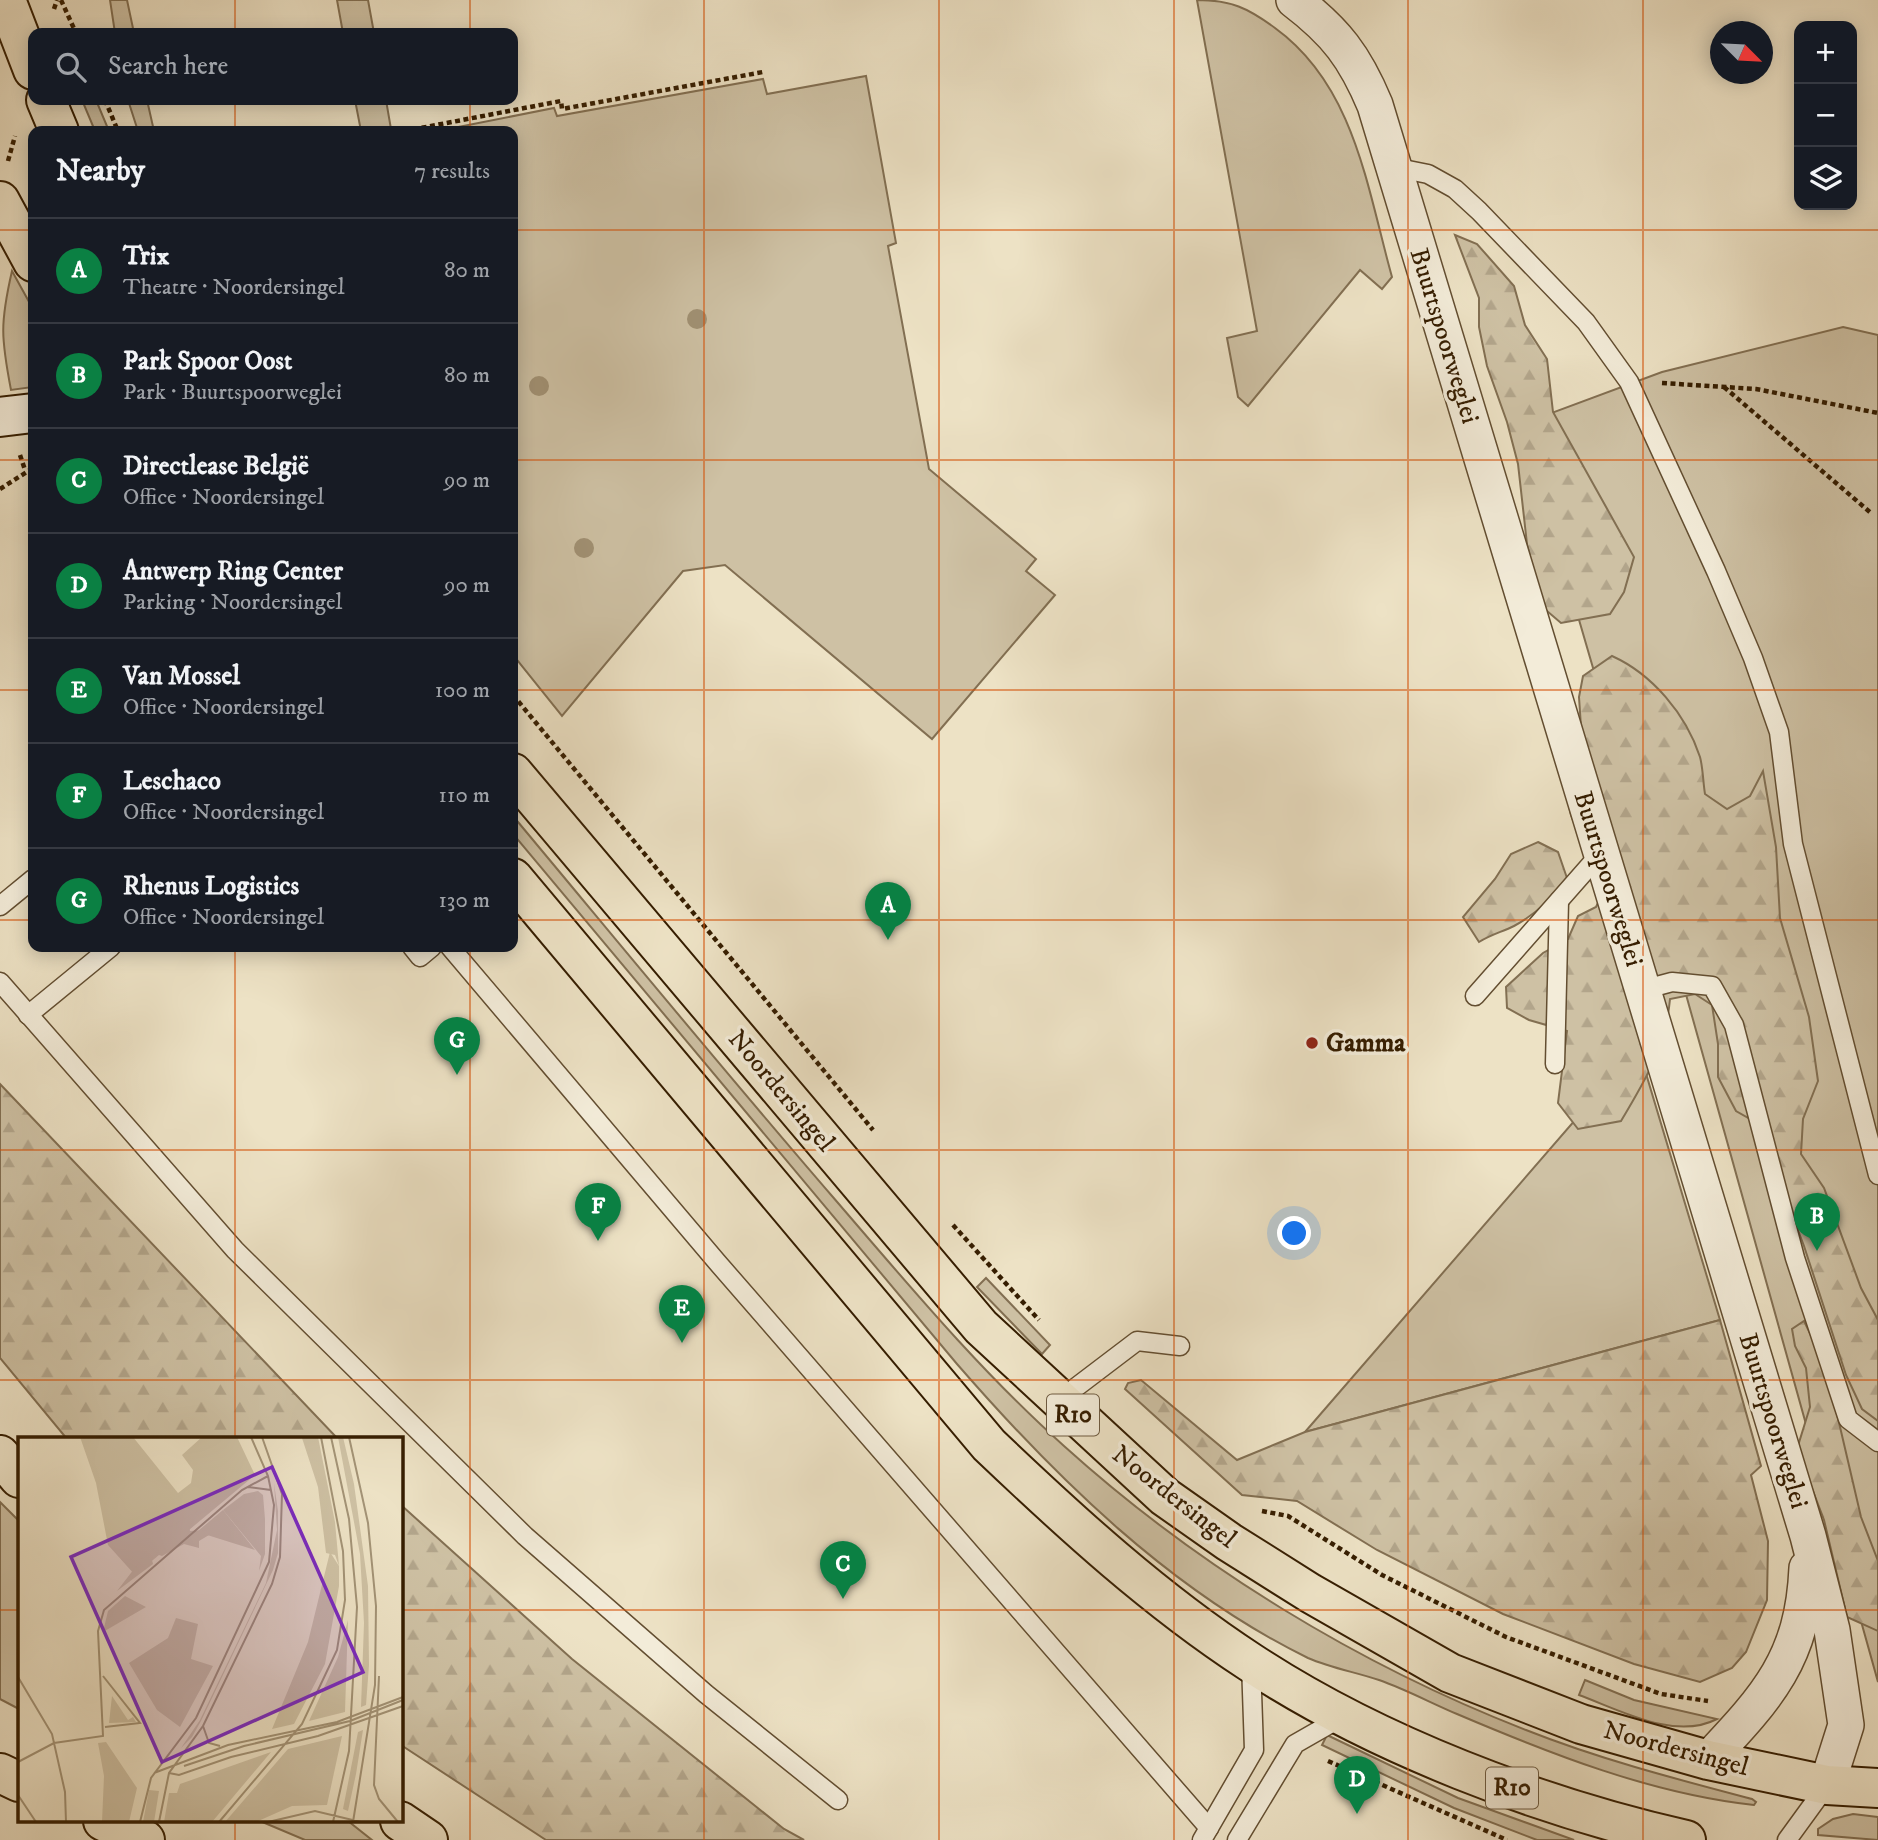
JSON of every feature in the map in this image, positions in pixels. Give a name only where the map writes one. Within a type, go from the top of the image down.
[{"type":"main road","points":[[6,0],[19,54]]},
{"type":"main road","points":[[48,105],[57,126]]},
{"type":"main road","points":[[0,201],[28,253]]},
{"type":"main road","points":[[0,417],[28,414]]},
{"type":"main road","name":"Noordersingel","points":[[518,779],[913,1249],[981,1326],[1058,1401],[1165,1497],[1229,1542],[1374,1631],[1451,1673],[1581,1724],[1709,1760],[1828,1785],[1878,1788]]},
{"type":"main road","name":"R10","points":[[518,884],[989,1445],[1104,1550],[1166,1601],[1251,1662],[1345,1716],[1445,1762],[1546,1801],[1686,1840]]},
{"type":"main road","points":[[0,1455],[18,1477]]},
{"type":"main road","points":[[0,1773],[18,1782]]},
{"type":"main road","points":[[105,1822],[145,1840]]},
{"type":"main road","points":[[401,1822],[428,1840]]},
{"type":"street","name":"Buurtspoorweglei","points":[[1294,0],[1342,43],[1359,68],[1375,105],[1808,1536],[1832,1630],[1846,1725],[1828,1785]]},
{"type":"street","points":[[1709,1760],[1769,1691],[1797,1639],[1805,1606],[1808,1536]]},
{"type":"lane","points":[[1393,167],[1428,174],[1455,189],[1586,321],[1629,382],[1716,571],[1753,658],[1779,732],[1793,844],[1878,1175]]},
{"type":"lane","points":[[1475,996],[1600,854]]},
{"type":"lane","points":[[0,906],[28,883]]},
{"type":"lane","points":[[1555,1064],[1559,901]]},
{"type":"lane","points":[[29,1015],[105,952]]},
{"type":"lane","points":[[454,952],[1206,1834],[1255,1749],[1251,1662]]},
{"type":"lane","points":[[0,982],[235,1250],[525,1536],[706,1694],[838,1800]]},
{"type":"lane","points":[[1642,990],[1672,982],[1712,986],[1734,1025],[1796,1258],[1848,1419],[1878,1442]]},
{"type":"lane","points":[[1058,1401],[1137,1341],[1180,1346]]},
{"type":"lane","points":[[1237,1840],[1295,1744],[1345,1716]]},
{"type":"lane","points":[[1787,1840],[1828,1785]]},
{"type":"path","points":[[61,0],[74,28]]},
{"type":"path","points":[[431,126],[561,101],[562,109],[763,72]]},
{"type":"path","points":[[107,105],[116,126]]},
{"type":"path","points":[[1629,382],[1756,389],[1878,412]]},
{"type":"path","points":[[1723,386],[1871,513]]},
{"type":"path","points":[[0,489],[28,471]]},
{"type":"green space","points":[[110,0],[127,0],[133,28],[114,28]]},
{"type":"green space","points":[[337,0],[368,0],[373,28],[342,28]]},
{"type":"green space","points":[[1197,0],[1239,6],[1256,15],[1302,52],[1324,79],[1341,109],[1354,141],[1392,277],[1382,289],[1360,270],[1248,406],[1238,397],[1227,338],[1257,331]]},
{"type":"green space","points":[[866,76],[896,243],[888,246],[929,469],[1036,559],[1026,571],[1055,595],[932,739],[725,565],[683,571],[562,716],[518,661],[518,126],[463,126],[554,108],[557,116],[763,79],[767,94]]},
{"type":"green space","points":[[84,105],[98,105],[107,126],[93,126]]},
{"type":"green space","points":[[130,105],[148,105],[153,126],[136,126]]},
{"type":"green space","points":[[356,105],[387,105],[390,126],[360,126]]},
{"type":"green space","points":[[1455,235],[1477,244],[1514,286],[1525,325],[1547,359],[1553,412],[1634,557],[1624,592],[1610,614],[1561,623],[1540,605],[1527,544],[1518,464],[1507,422],[1487,366],[1479,327],[1479,298]]},
{"type":"green space","points":[[12,271],[28,300],[28,388],[11,390],[3,330]]},
{"type":"green space","points":[[1843,327],[1878,335],[1878,1682],[1637,819],[1522,424],[1662,372]]},
{"type":"green space","points":[[1612,656],[1641,673],[1677,711],[1700,757],[1705,794],[1727,809],[1750,796],[1763,771],[1776,847],[1780,918],[1809,1017],[1818,1081],[1803,1119],[1801,1154],[1824,1188],[1861,1288],[1878,1320],[1878,1421],[1862,1409],[1846,1375],[1804,1246],[1757,1123],[1736,1111],[1718,1077],[1718,1044],[1712,1005],[1695,994],[1670,999],[1659,1048],[1621,1121],[1578,1129],[1558,1103],[1567,1031],[1529,1020],[1507,1008],[1506,987],[1543,953],[1568,939],[1578,916],[1596,907],[1602,894],[1571,815],[1564,783],[1582,742],[1579,697],[1583,676]]},
{"type":"green space","points":[[518,822],[752,1102],[944,1325],[1033,1417],[1115,1490],[1225,1572],[1283,1609],[1402,1675],[1526,1730],[1581,1750],[1756,1802],[1754,1805],[1716,1800],[1602,1770],[1493,1729],[1389,1684],[1325,1665],[1258,1631],[1209,1600],[1118,1529],[1034,1449],[957,1364],[518,840]]},
{"type":"green space","points":[[1538,842],[1558,852],[1567,878],[1550,899],[1529,917],[1479,942],[1463,917],[1495,879],[1511,854]]},
{"type":"green space","points":[[1623,997],[1720,1320],[1305,1432],[1602,1089]]},
{"type":"green space","points":[[0,1084],[336,1437],[65,1437],[0,1358]]},
{"type":"green space","points":[[986,1278],[1050,1345],[1042,1354],[977,1287]]},
{"type":"green space","points":[[1720,1320],[1761,1466],[1751,1475],[1768,1541],[1767,1600],[1746,1652],[1732,1668],[1700,1682],[1634,1664],[1503,1614],[1377,1550],[1297,1501],[1242,1495],[1125,1389],[1128,1383],[1141,1380],[1237,1460],[1305,1432]]},
{"type":"green space","points":[[1804,1321],[1817,1348],[1837,1414],[1861,1517],[1878,1561],[1878,1631],[1847,1617],[1824,1520],[1797,1449],[1810,1407],[1806,1368],[1795,1346],[1792,1329]]},
{"type":"green space","points":[[0,1502],[18,1520],[18,1708],[0,1699]]},
{"type":"green space","points":[[402,1506],[572,1659],[784,1829],[804,1840],[546,1840],[402,1746]]},
{"type":"green space","points":[[1585,1680],[1634,1700],[1717,1719],[1701,1725],[1683,1727],[1648,1721],[1579,1695]]},
{"type":"green space","points":[[1327,1735],[1458,1798],[1574,1840],[1537,1840],[1454,1808],[1322,1745]]},
{"type":"green space","points":[[1853,1814],[1878,1817],[1878,1840],[1818,1835],[1818,1829],[1833,1819]]},
{"type":"green space","points":[[262,1822],[349,1822],[372,1840],[305,1840]]},
{"type":"place","name":"Trix","points":[[888,940]]},
{"type":"place","name":"Gamma","points":[[1312,1043]]},
{"type":"place","name":"Rhenus Logistics","points":[[457,1075]]},
{"type":"place","name":"Leschaco","points":[[598,1241]]},
{"type":"place","name":"Park Spoor Oost","points":[[1817,1251]]},
{"type":"place","name":"Van Mossel","points":[[682,1343]]},
{"type":"place","name":"Directlease België","points":[[843,1599]]},
{"type":"place","name":"Antwerp Ring Center","points":[[1357,1814]]}]
